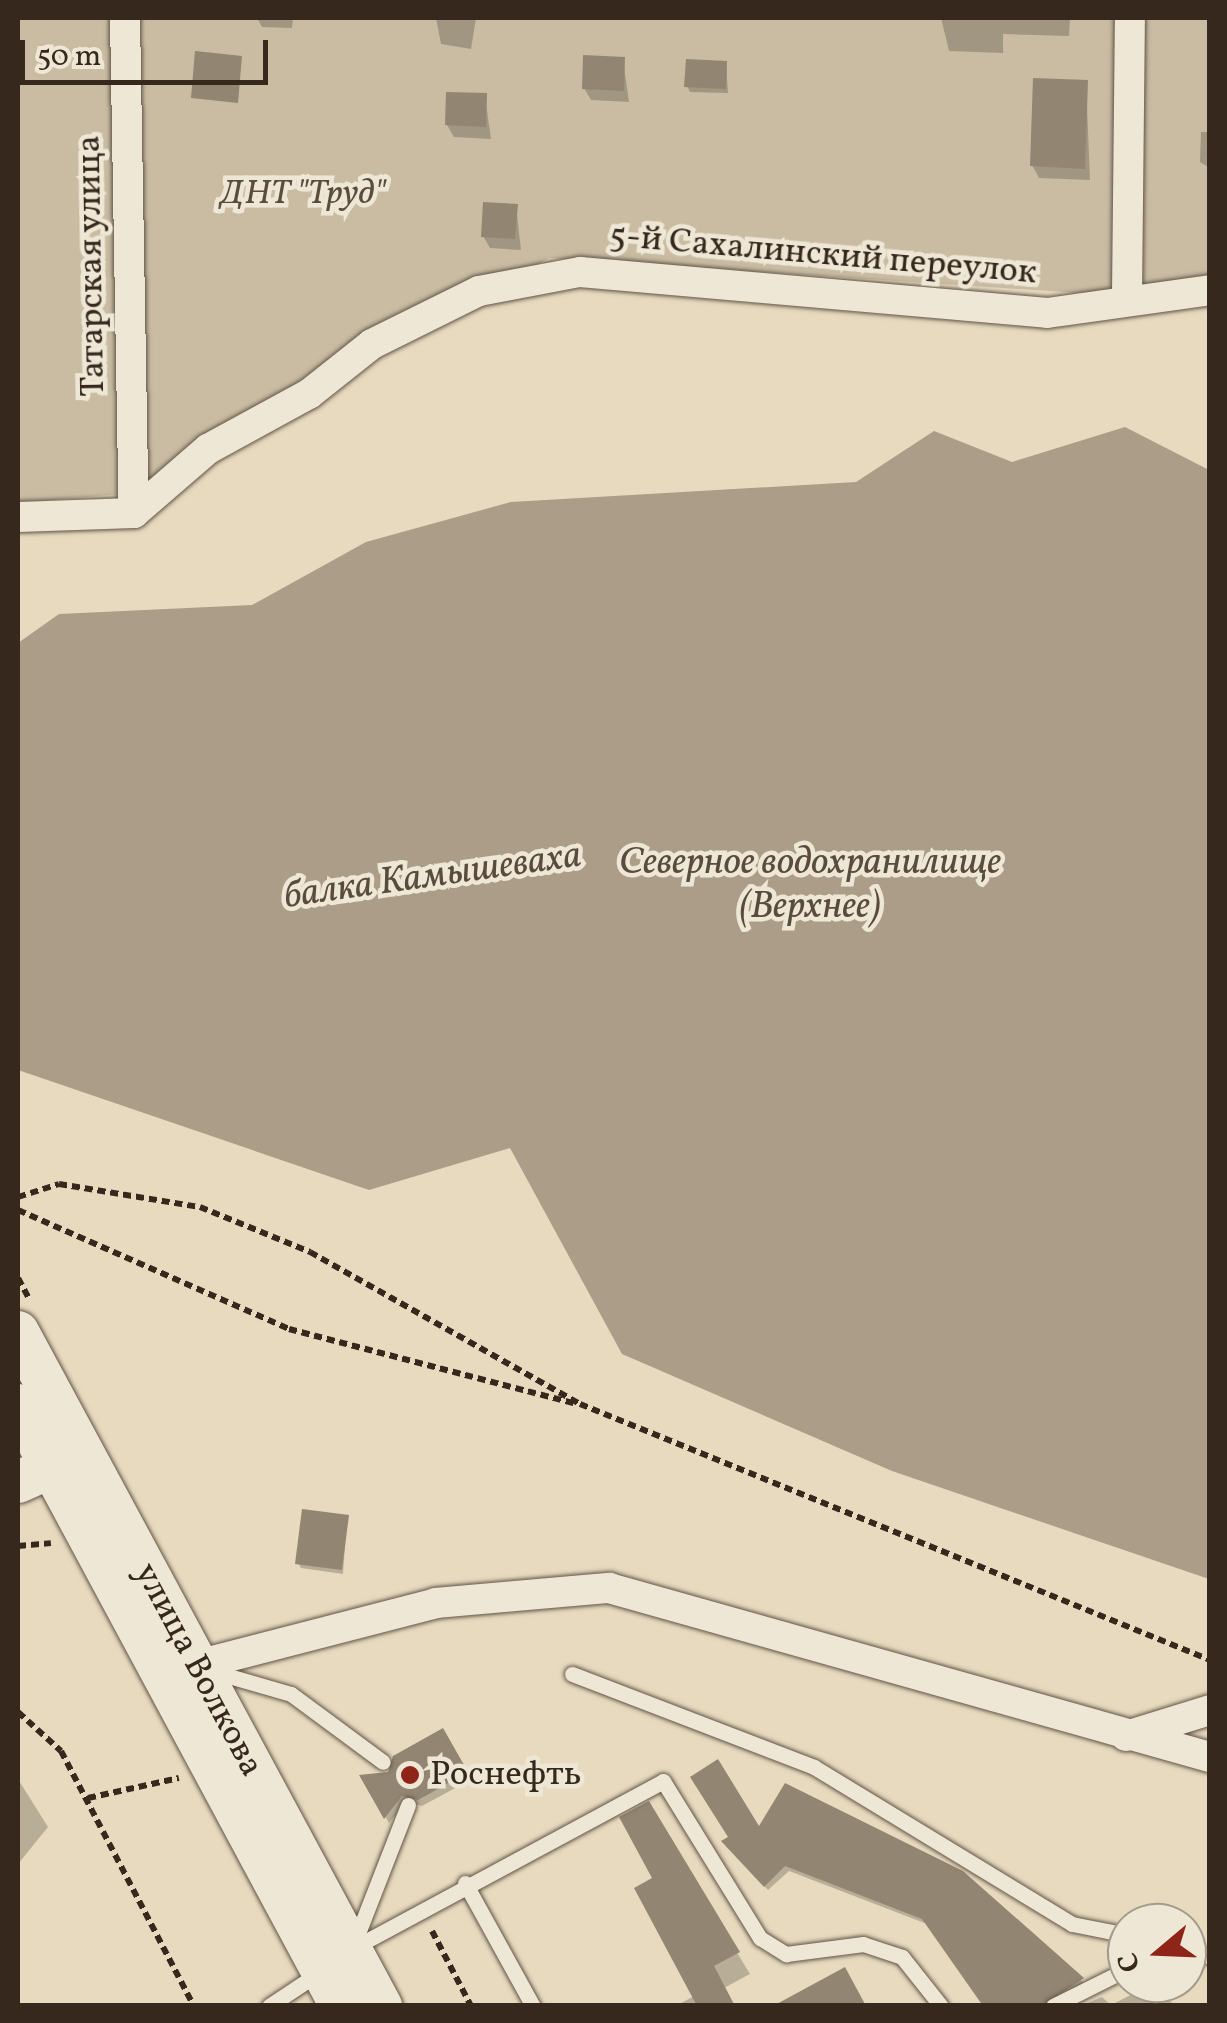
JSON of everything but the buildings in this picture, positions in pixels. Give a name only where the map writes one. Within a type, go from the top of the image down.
[{"type":"main road","name":"улица Волкова","points":[[18,1332],[193,1666],[339,1975]]},
{"type":"main road","name":"улица Волкова","points":[[18,1405],[34,1475],[339,1975],[380,2006]]},
{"type":"street","name":"Татарская улица","points":[[126,18],[134,512]]},
{"type":"street","points":[[1127,296],[1130,18]]},
{"type":"street","name":"5-й Сахалинский переулок","points":[[134,512],[249,423],[309,394],[372,344],[479,291],[580,272],[643,272],[985,311],[1047,313],[1127,296],[1210,290]]},
{"type":"street","points":[[18,517],[134,512]]},
{"type":"street","points":[[193,1666],[436,1603],[609,1588],[1123,1736],[1210,1757]]},
{"type":"street","points":[[1123,1736],[1210,1710]]},
{"type":"lane","points":[[193,1666],[291,1694],[383,1762]]},
{"type":"lane","points":[[572,1674],[814,1767],[1072,1924],[1107,1931]]},
{"type":"lane","points":[[269,2006],[339,1975],[465,1883],[663,1781],[760,1938],[786,1954],[863,1944],[902,1958],[941,2006]]},
{"type":"lane","points":[[339,1975],[408,1806]]},
{"type":"lane","points":[[465,1883],[533,2006]]},
{"type":"lane","points":[[1053,2006],[1107,1979]]},
{"type":"path","points":[[18,1197],[58,1184],[200,1207],[310,1252],[580,1404],[1210,1660]]},
{"type":"path","points":[[18,1210],[290,1329],[580,1404]]},
{"type":"path","points":[[18,1278],[24,1290]]},
{"type":"path","points":[[18,1712],[61,1751],[194,2006]]},
{"type":"path","points":[[88,1798],[187,1776]]},
{"type":"green space","name":"ДНТ \"Труд\"","points":[[18,18],[1209,18],[1209,278],[1095,294],[549,258],[132,493],[18,503]]},
{"type":"water","name":"Северное водохранилище (Верхнее)","points":[[1125,427],[1209,470],[1209,1579],[892,1471],[622,1354],[510,1148],[369,1190],[18,1070],[18,643],[59,614],[252,605],[366,542],[511,502],[856,482],[934,431],[1012,462]]},
{"type":"place","name":"Роснефть","points":[[410,1775]]},
{"type":"water label","name":"балка Камышеваха","points":[[433,877]]}]
